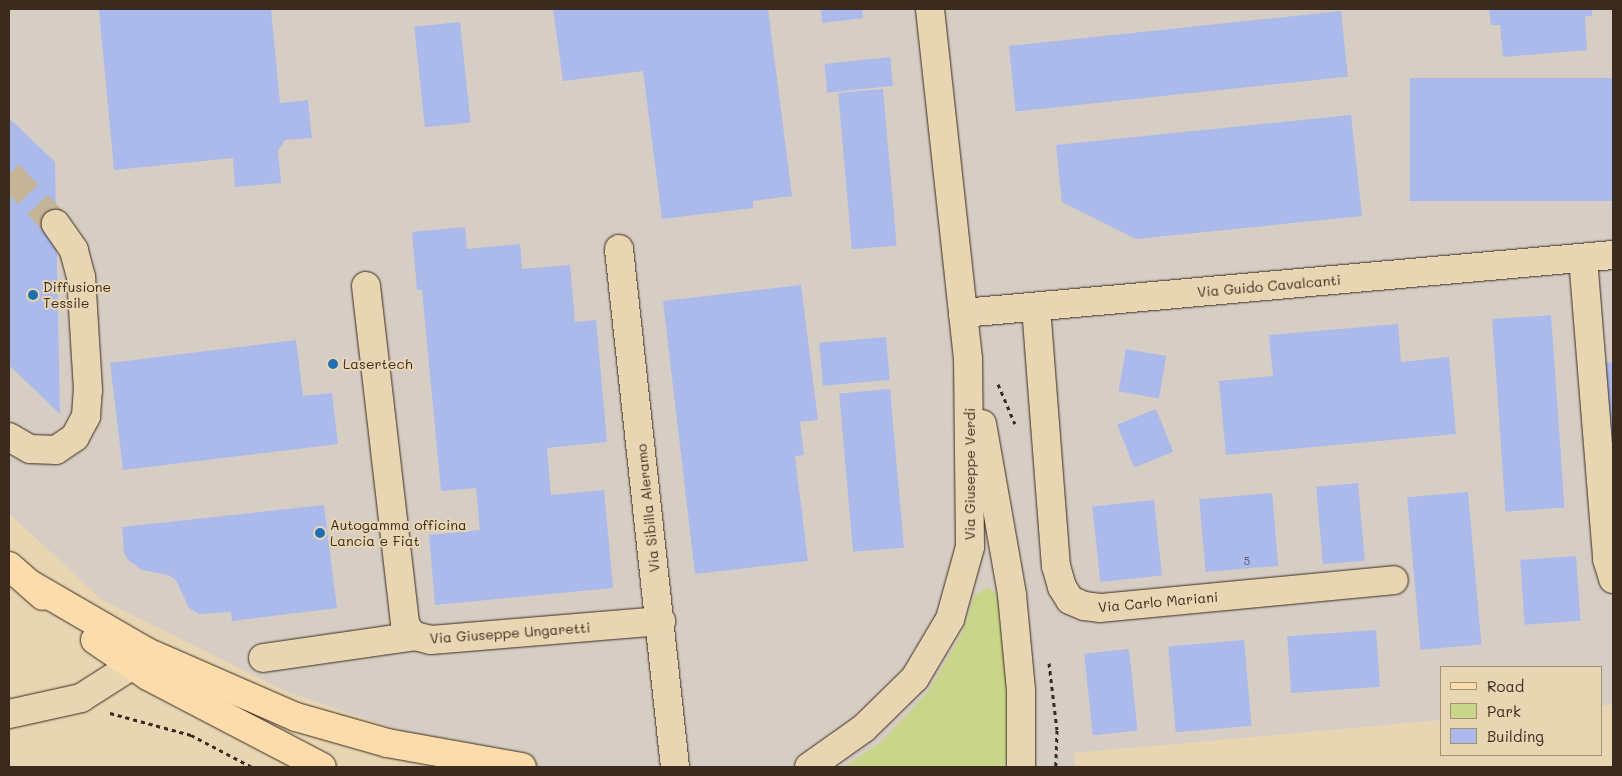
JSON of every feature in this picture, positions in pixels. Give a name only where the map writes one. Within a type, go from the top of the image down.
[{"type":"main road","points":[[9,566],[131,666],[322,767]]},
{"type":"main road","points":[[30,584],[147,652],[296,717],[387,743],[522,767]]},
{"type":"street","name":"Via Giuseppe Verdi","points":[[930,9],[968,359],[1008,559],[1021,690],[1020,767]]},
{"type":"street","points":[[9,437],[30,450],[56,450],[75,437],[86,416],[88,390],[79,268],[74,250],[56,224]]},
{"type":"street","name":"Via Sibilla Aleramo","points":[[619,249],[661,621],[675,767]]},
{"type":"street","name":"Via Guido Cavalcanti","points":[[963,313],[1613,255]]},
{"type":"street","points":[[1579,258],[1607,559],[1613,579]]},
{"type":"street","name":"Via Giuseppe Ungaretti","points":[[366,286],[405,623],[416,636],[431,640],[661,621]]},
{"type":"street","name":"Via Carlo Mariani","points":[[1036,307],[1056,566],[1058,578],[1070,600],[1084,606],[1100,608],[1394,580]]},
{"type":"street","name":"Via Giuseppe Verdi","points":[[809,767],[864,728],[908,687],[933,652],[950,619],[966,568],[971,538],[968,359]]},
{"type":"street","points":[[263,658],[416,636]]},
{"type":"street","points":[[9,714],[81,698],[131,666]]},
{"type":"path","points":[[998,381],[1017,433]]},
{"type":"path","points":[[1048,654],[1057,730],[1056,767]]},
{"type":"path","points":[[81,698],[122,718],[191,734],[252,767]]},
{"type":"shaded area","points":[[9,9],[1613,9],[1613,704],[1602,706],[1602,666],[1440,666],[1440,720],[1074,753],[1076,767],[443,767],[407,733],[287,692],[102,600],[9,513]]},
{"type":"green space","points":[[988,587],[998,596],[1007,643],[1009,726],[1006,767],[844,767],[881,742],[927,693],[963,631],[974,596]]},
{"type":"building","points":[[271,9],[280,103],[308,100],[312,138],[285,140],[278,151],[281,183],[235,187],[233,158],[114,170],[99,10]]},
{"type":"building","points":[[553,9],[768,9],[792,196],[753,201],[753,208],[662,219],[643,71],[563,81]]},
{"type":"building","points":[[821,9],[862,9],[863,18],[822,23]]},
{"type":"building","points":[[1489,9],[1592,9],[1592,16],[1585,16],[1587,50],[1503,57],[1500,25],[1491,25]]},
{"type":"building","points":[[1341,11],[1348,77],[1016,112],[1009,46]]},
{"type":"building","points":[[460,22],[471,122],[425,127],[414,27]]},
{"type":"building","points":[[890,57],[893,86],[827,93],[824,64]]},
{"type":"building","points":[[1410,78],[1613,78],[1613,201],[1410,201]]},
{"type":"building","points":[[883,89],[897,245],[852,249],[838,93]]},
{"type":"building","points":[[1351,115],[1362,216],[1136,239],[1062,202],[1056,145]]},
{"type":"building","name":"Diffusione Tessile","points":[[9,118],[55,162],[60,414],[9,365]]},
{"type":"building","points":[[465,227],[467,249],[520,244],[522,269],[570,265],[575,322],[596,320],[607,442],[547,448],[551,495],[604,490],[613,588],[435,605],[429,535],[480,530],[476,488],[441,491],[422,290],[417,290],[412,232]]},
{"type":"building","points":[[801,285],[818,420],[800,422],[804,455],[795,456],[808,561],[695,574],[663,301]]},
{"type":"building","points":[[1551,315],[1564,508],[1506,512],[1492,319]]},
{"type":"building","points":[[1398,324],[1401,362],[1449,357],[1456,434],[1226,455],[1219,381],[1273,376],[1269,335]]},
{"type":"building","points":[[886,337],[890,380],[823,386],[819,343]]},
{"type":"building","points":[[296,340],[303,396],[332,393],[338,444],[123,470],[110,363]]},
{"type":"building","points":[[1126,349],[1166,356],[1159,398],[1119,391]]},
{"type":"building","points":[[1613,362],[1613,458],[1612,458],[1604,363]]},
{"type":"building","points":[[890,389],[904,547],[853,552],[839,393]]},
{"type":"building","points":[[1156,409],[1173,452],[1134,467],[1117,425]]},
{"type":"building","points":[[1358,483],[1365,561],[1323,564],[1316,487]]},
{"type":"building","points":[[1468,492],[1481,644],[1421,650],[1407,497]]},
{"type":"building","points":[[1272,493],[1278,566],[1206,572],[1199,499]]},
{"type":"building","points":[[1154,500],[1162,576],[1100,582],[1092,506]]},
{"type":"building","points":[[324,505],[337,608],[232,621],[231,612],[199,614],[189,608],[176,580],[168,575],[142,570],[128,560],[124,552],[122,527]]},
{"type":"building","points":[[1576,556],[1581,621],[1525,625],[1520,560]]},
{"type":"building","points":[[1376,630],[1380,687],[1291,693],[1287,636]]},
{"type":"building","points":[[1244,640],[1251,726],[1176,732],[1168,647]]},
{"type":"building","points":[[1129,649],[1138,731],[1093,735],[1084,654]]},
{"type":"tunnel","points":[[9,174],[56,224]]},
{"type":"place","name":"Diffusione Tessile","points":[[33,295]]},
{"type":"place","name":"Lasertech","points":[[333,364]]},
{"type":"place","name":"Autogamma officina Lancia e Fiat","points":[[320,533]]}]
